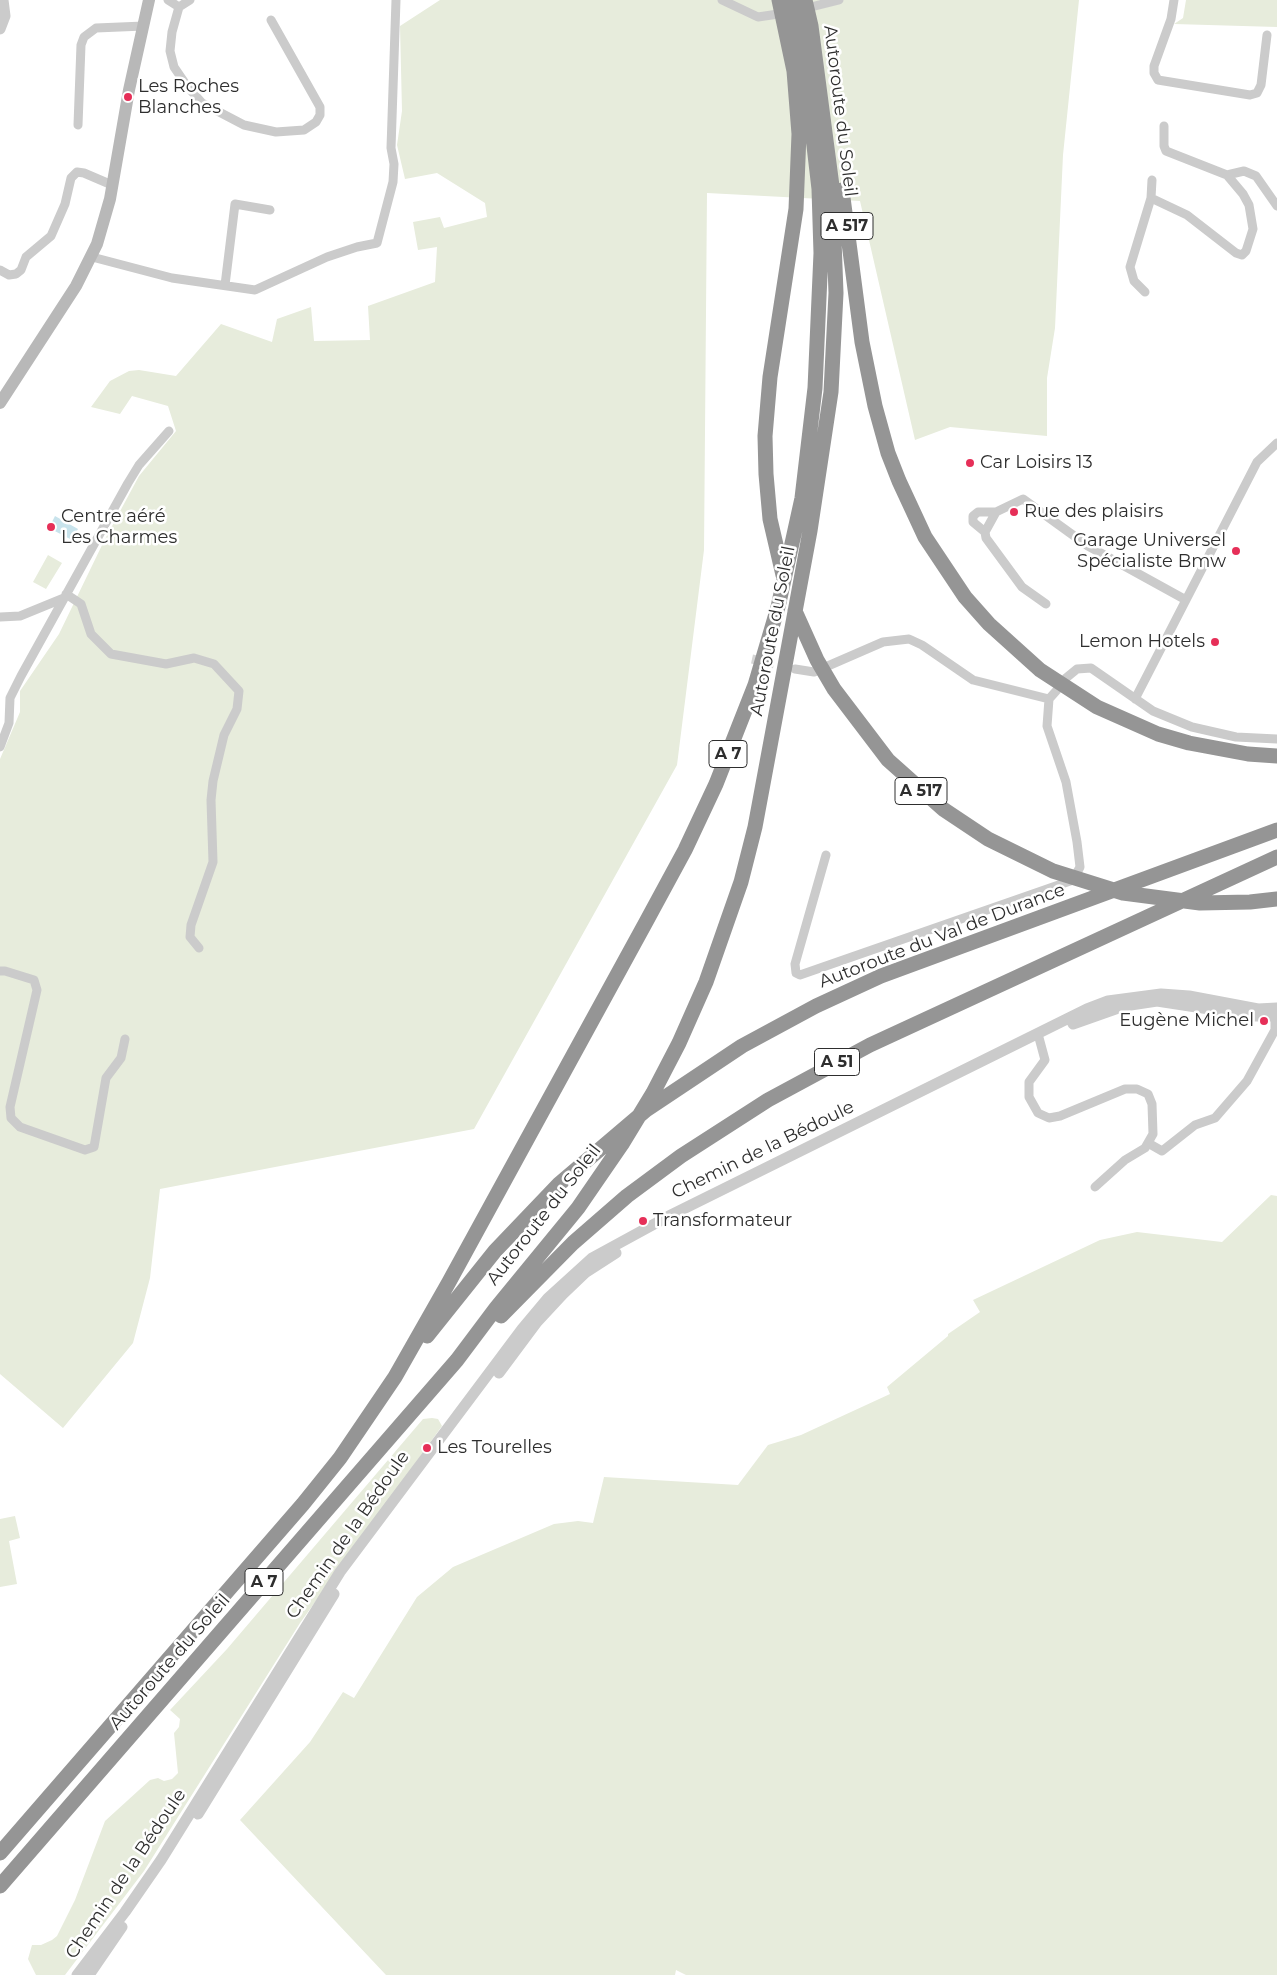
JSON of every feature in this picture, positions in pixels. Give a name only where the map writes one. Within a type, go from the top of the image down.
[{"type":"highway","name":"A 517","points":[[779,0],[794,71],[799,162],[793,233],[766,414],[766,474],[773,534],[782,574],[797,618],[834,689],[888,760],[929,798],[972,830],[1034,863],[1072,878],[1123,893],[1175,901],[1227,903],[1277,899]]},
{"type":"highway","name":"Autoroute du Soleil","points":[[0,1853],[303,1504],[340,1458],[395,1376],[449,1282],[685,850],[735,739],[769,640],[802,498],[816,388],[820,243],[814,133],[804,60],[790,0]]},
{"type":"highway","name":"Autoroute du Soleil","points":[[0,1886],[457,1360],[496,1308],[578,1208],[622,1144],[653,1092],[679,1043],[706,982],[749,853],[810,531],[826,430],[833,363],[836,275],[832,186],[811,26],[805,0]]},
{"type":"highway","name":"A 517","points":[[811,26],[832,119],[858,315],[880,426],[898,481],[925,537],[966,597],[1013,648],[1062,685],[1097,707],[1158,734],[1214,749],[1277,756]]},
{"type":"highway","name":"Autoroute du Val de Durance","points":[[395,1376],[495,1251],[559,1184],[646,1110],[684,1083],[777,1026],[864,983],[1277,830]]},
{"type":"highway","name":"A 51","points":[[457,1360],[549,1266],[608,1212],[681,1156],[761,1104],[870,1045],[1277,856]]},
{"type":"main road","points":[[0,403],[92,257],[112,185],[140,26],[141,0]]},
{"type":"main road","points":[[140,26],[149,0]]},
{"type":"street","points":[[0,29],[5,16],[3,0]]},
{"type":"street","points":[[168,0],[179,7]]},
{"type":"street","points":[[190,0],[179,7],[172,32],[170,51],[174,67],[187,86],[202,103],[244,125],[276,132],[304,130],[316,122],[320,115],[320,107],[271,20]]},
{"type":"street","points":[[92,257],[172,278],[260,289],[327,257],[357,247],[377,243],[393,182],[394,164],[391,148],[396,0]]},
{"type":"street","points":[[722,0],[748,14],[758,17],[773,16],[839,0]]},
{"type":"street","points":[[1174,0],[1171,19],[1154,66],[1154,73],[1158,80],[1250,95],[1257,93],[1262,85],[1267,35]]},
{"type":"street","points":[[78,125],[81,45],[84,37],[96,28],[140,26]]},
{"type":"street","points":[[1151,198],[1187,215],[1236,253],[1242,255],[1246,251],[1253,229],[1252,215],[1243,194],[1227,175],[1166,151],[1164,146],[1164,126]]},
{"type":"street","points":[[1227,175],[1244,171],[1256,176],[1277,206]]},
{"type":"street","points":[[0,270],[9,275],[16,274],[21,270],[26,257],[51,236],[60,220],[71,178],[77,172],[112,185]]},
{"type":"street","points":[[1145,292],[1134,281],[1130,267],[1151,198],[1152,180]]},
{"type":"street","points":[[225,285],[236,204],[270,210]]},
{"type":"street","points":[[0,747],[9,723],[10,698],[131,479],[169,431]]},
{"type":"street","points":[[1135,699],[1257,462],[1277,444]]},
{"type":"street","points":[[1046,604],[1022,586],[989,545],[985,532],[973,522],[973,516],[978,512],[996,512],[1020,500],[1026,500],[1088,546],[1186,600]]},
{"type":"street","points":[[985,532],[996,512]]},
{"type":"street","points":[[0,617],[20,616],[65,596]]},
{"type":"street","points":[[65,596],[80,604],[91,634],[111,654],[166,664],[194,658],[214,664],[239,691],[237,709],[224,735],[213,781],[211,800],[213,862],[191,925],[190,937],[199,948]]},
{"type":"street","points":[[795,669],[814,672],[883,642],[909,639],[922,645],[973,680],[1049,699]]},
{"type":"street","points":[[826,855],[795,964],[796,973],[800,975],[904,937],[1070,882],[1078,872],[1079,851],[1066,782],[1047,726],[1049,699],[1078,669],[1091,668],[1152,711],[1192,727],[1236,737],[1277,739]]},
{"type":"street","points":[[0,971],[34,980],[36,990],[10,1107],[11,1118],[20,1128],[85,1150],[94,1146],[106,1078],[121,1058],[126,1039]]},
{"type":"street","name":"Chemin de la Bédoule","points":[[89,1975],[167,1863],[228,1768],[346,1574],[538,1322],[585,1273],[659,1228],[1039,1037],[1087,1009],[1108,1001],[1161,994],[1189,996],[1276,1014]]},
{"type":"street","points":[[1148,1143],[1162,1151],[1195,1124],[1216,1118],[1247,1081],[1275,1030],[1276,1014]]},
{"type":"street","points":[[1039,1037],[1044,1060],[1028,1082],[1029,1097],[1038,1113],[1049,1118],[1060,1116],[1125,1089],[1137,1089],[1148,1094],[1152,1104],[1153,1134],[1145,1148],[1125,1160],[1095,1187]]},
{"type":"street","name":"Chemin de la Bédoule","points":[[77,1975],[125,1912],[161,1860],[340,1572],[522,1329],[554,1291],[592,1258],[657,1222],[1039,1037]]},
{"type":"green space","points":[[440,0],[1079,0],[1063,155],[1055,328],[1047,378],[1047,436],[950,427],[915,440],[860,201],[707,193],[704,550],[677,765],[474,1129],[160,1189],[150,1278],[133,1343],[63,1428],[0,1374],[0,759],[20,712],[20,691],[59,634],[104,541],[139,476],[176,431],[168,406],[132,396],[120,414],[91,407],[110,381],[129,371],[139,370],[176,376],[221,324],[272,342],[277,319],[311,307],[314,341],[370,340],[368,306],[435,282],[437,247],[418,250],[413,222],[440,217],[444,228],[487,217],[485,203],[437,173],[405,179],[397,145],[402,111],[400,26]]},
{"type":"green space","points":[[1186,0],[1277,0],[1277,27],[1174,24],[1183,18]]},
{"type":"green space","points":[[48,555],[62,563],[46,589],[33,582]]},
{"type":"green space","points":[[1271,1195],[1277,1196],[1277,1975],[686,1975],[676,1970],[675,1975],[386,1975],[240,1820],[310,1742],[343,1692],[354,1698],[417,1597],[453,1567],[554,1524],[578,1521],[593,1523],[604,1477],[738,1485],[768,1445],[801,1435],[890,1394],[887,1387],[948,1336],[948,1334],[980,1312],[973,1300],[1100,1240],[1137,1232],[1222,1242]]},
{"type":"green space","points":[[423,1419],[438,1419],[442,1426],[300,1623],[144,1871],[65,1975],[36,1975],[28,1959],[32,1945],[41,1945],[57,1936],[75,1900],[105,1821],[150,1780],[158,1778],[164,1781],[172,1779],[178,1773],[174,1733],[179,1727],[180,1719],[170,1710],[227,1649]]},
{"type":"green space","points":[[15,1516],[20,1538],[9,1541],[17,1584],[0,1587],[0,1519]]},
{"type":"water","points":[[55,516],[78,529],[72,540],[49,528]]},
{"type":"tunnel","points":[[752,659],[788,667]]},
{"type":"place","name":"Les Roches Blanches","points":[[128,97]]},
{"type":"place","name":"Car Loisirs 13","points":[[970,463]]},
{"type":"place","name":"Rue des plaisirs","points":[[1014,512]]},
{"type":"place","name":"Centre aéré Les Charmes","points":[[51,527]]},
{"type":"place","name":"Garage Universel Spécialiste Bmw","points":[[1236,551]]},
{"type":"place","name":"Lemon Hotels","points":[[1215,642]]},
{"type":"place","name":"Eugène Michel","points":[[1264,1021]]},
{"type":"place","name":"Transformateur","points":[[643,1221]]},
{"type":"place","name":"Les Tourelles","points":[[427,1448]]}]
